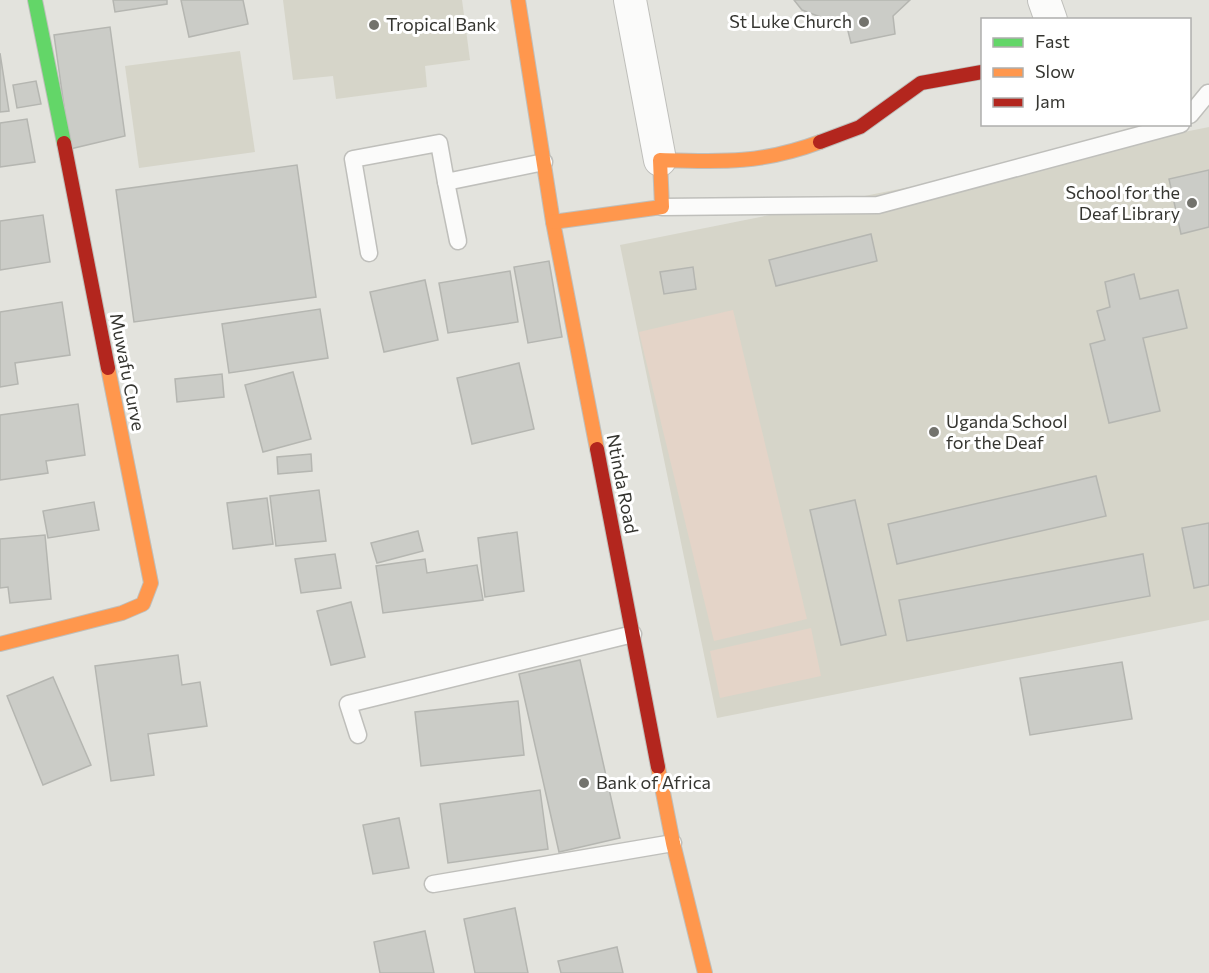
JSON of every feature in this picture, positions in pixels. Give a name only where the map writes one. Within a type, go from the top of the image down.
[{"type":"street","name":"Muwafu Curve","points":[[0,644],[122,613],[143,604],[151,583],[35,0]]},
{"type":"street","name":"Ntinda Road","points":[[518,0],[554,222],[673,843],[705,973]]},
{"type":"street","points":[[554,222],[662,207],[660,160],[630,0]]},
{"type":"street","points":[[1044,0],[1050,18]]},
{"type":"street","points":[[660,160],[734,162],[786,155],[860,127],[921,82],[981,72]]},
{"type":"lane","points":[[1191,114],[1208,93]]},
{"type":"lane","points":[[662,207],[878,205],[1174,126]]},
{"type":"lane","points":[[369,253],[353,159],[439,143],[458,241]]},
{"type":"lane","points":[[446,182],[544,162]]},
{"type":"lane","points":[[358,735],[348,704],[633,634]]},
{"type":"lane","points":[[433,884],[673,843]]},
{"type":"shaded area","points":[[283,0],[462,0],[470,60],[425,66],[427,87],[336,99],[333,76],[293,80]]},
{"type":"shaded area","points":[[240,51],[255,152],[139,168],[125,66]]},
{"type":"shaded area","name":"Uganda School for the Deaf","points":[[1209,127],[1209,620],[717,718],[620,245]]},
{"type":"shaded area","points":[[733,310],[807,619],[714,641],[639,332]]},
{"type":"shaded area","points":[[811,628],[821,676],[720,698],[710,651]]},
{"type":"building","points":[[113,0],[167,0],[167,4],[115,12]]},
{"type":"building","points":[[181,0],[243,0],[248,24],[189,37]]},
{"type":"building","name":"St Luke Church","points":[[794,0],[910,0],[893,16],[895,34],[851,43],[847,27],[802,10]]},
{"type":"building","points":[[110,27],[125,136],[70,149],[54,35]]},
{"type":"building","points":[[0,53],[9,111],[0,112]]},
{"type":"building","points":[[36,81],[41,104],[17,108],[13,85]]},
{"type":"building","points":[[27,119],[35,162],[0,167],[0,123]]},
{"type":"building","points":[[297,165],[316,297],[134,322],[116,190]]},
{"type":"building","name":"School for the Deaf Library","points":[[1209,170],[1209,227],[1181,234],[1169,179]]},
{"type":"building","points":[[43,215],[50,262],[0,270],[0,221]]},
{"type":"building","points":[[871,234],[877,261],[776,286],[769,260]]},
{"type":"building","points":[[549,261],[562,337],[528,343],[514,267]]},
{"type":"building","points":[[693,267],[696,289],[664,294],[660,272]]},
{"type":"building","points":[[510,271],[518,322],[448,333],[439,283]]},
{"type":"building","points":[[1134,274],[1140,299],[1178,290],[1187,328],[1143,338],[1160,411],[1109,423],[1090,344],[1105,340],[1097,311],[1110,307],[1105,282]]},
{"type":"building","points":[[425,280],[438,340],[384,352],[370,292]]},
{"type":"building","points":[[62,302],[70,355],[15,363],[18,384],[0,387],[0,312]]},
{"type":"building","points":[[320,309],[328,358],[229,373],[222,324]]},
{"type":"building","points":[[519,363],[534,429],[472,444],[457,378]]},
{"type":"building","points":[[293,372],[311,439],[263,452],[245,385]]},
{"type":"building","points":[[222,374],[224,397],[177,402],[175,379]]},
{"type":"building","points":[[78,404],[85,455],[46,461],[48,473],[0,480],[0,415]]},
{"type":"building","points":[[311,454],[312,471],[278,474],[277,457]]},
{"type":"building","points":[[1096,476],[1106,516],[897,564],[888,524]]},
{"type":"building","points":[[319,490],[326,541],[276,546],[270,496]]},
{"type":"building","points":[[267,498],[273,544],[233,549],[227,503]]},
{"type":"building","points":[[855,500],[886,635],[841,645],[810,510]]},
{"type":"building","points":[[94,502],[99,530],[48,538],[43,511]]},
{"type":"building","points":[[1209,523],[1209,585],[1194,588],[1182,528]]},
{"type":"building","points":[[418,531],[423,551],[377,563],[371,543]]},
{"type":"building","points":[[517,532],[524,591],[485,597],[478,538]]},
{"type":"building","points":[[45,535],[51,599],[10,603],[8,587],[0,588],[0,539]]},
{"type":"building","points":[[335,554],[341,588],[301,593],[295,559]]},
{"type":"building","points":[[1143,554],[1150,596],[907,641],[899,600]]},
{"type":"building","points":[[425,559],[427,573],[477,565],[483,600],[383,613],[376,566]]},
{"type":"building","points":[[351,602],[365,657],[331,665],[317,611]]},
{"type":"building","points":[[178,655],[182,685],[200,682],[207,726],[148,734],[154,775],[111,781],[95,666]]},
{"type":"building","points":[[580,660],[620,838],[559,852],[519,674]]},
{"type":"building","points":[[1122,662],[1132,719],[1030,735],[1020,678]]},
{"type":"building","points":[[53,677],[91,765],[43,785],[7,696]]},
{"type":"building","points":[[518,701],[524,755],[421,766],[415,712]]},
{"type":"building","points":[[540,790],[548,849],[448,863],[440,804]]},
{"type":"building","points":[[399,818],[409,868],[373,874],[363,825]]},
{"type":"building","points":[[515,908],[528,973],[475,973],[464,919]]},
{"type":"building","points":[[425,931],[434,973],[380,973],[374,942]]},
{"type":"building","points":[[617,947],[623,973],[561,973],[558,961]]},
{"type":"traffic: fast","points":[[35,0],[64,143]]},
{"type":"traffic: slow","points":[[518,0],[553,222],[597,449]]},
{"type":"traffic: slow","points":[[553,222],[662,207],[660,160],[722,161],[760,158],[820,142]]},
{"type":"traffic: slow","points":[[0,644],[122,613],[143,604],[151,583],[108,368]]},
{"type":"traffic: slow","points":[[658,767],[673,843],[705,973]]},
{"type":"traffic: jam","points":[[820,142],[860,127],[921,83],[981,72]]},
{"type":"traffic: jam","points":[[64,143],[108,368]]},
{"type":"traffic: jam","points":[[597,449],[658,767]]},
{"type":"place","name":"St Luke Church","points":[[864,22]]},
{"type":"place","name":"Tropical Bank","points":[[374,25]]},
{"type":"place","name":"School for the Deaf Library","points":[[1192,203]]},
{"type":"place","name":"Uganda School for the Deaf","points":[[934,432]]},
{"type":"place","name":"Bank of Africa","points":[[584,783]]}]
